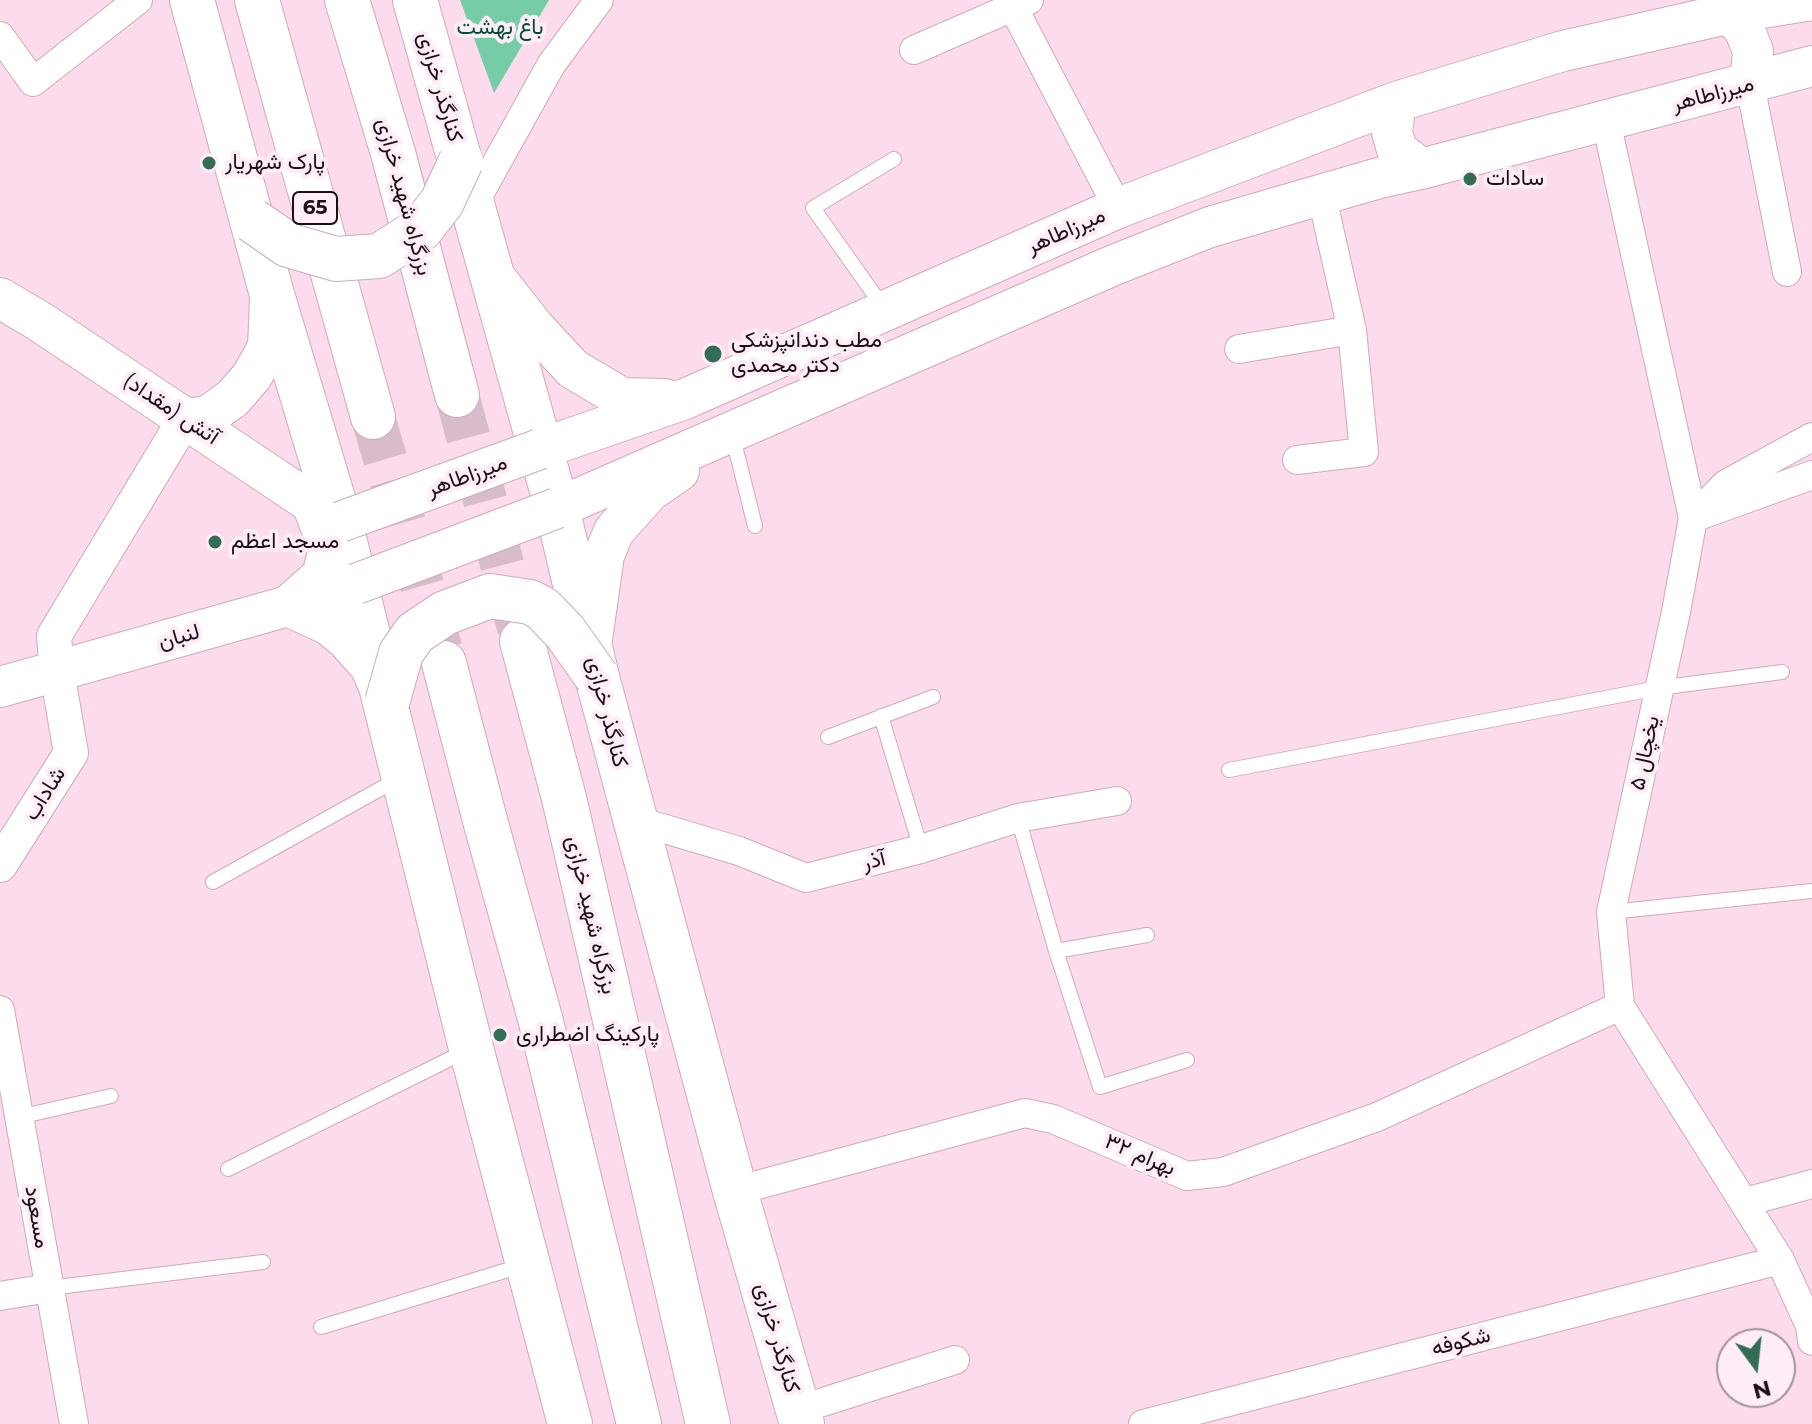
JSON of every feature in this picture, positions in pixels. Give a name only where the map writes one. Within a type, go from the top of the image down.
[{"type":"main road","name":"65","points":[[257,0],[373,417]]},
{"type":"main road","name":"بزرگراه شهید خرازی","points":[[347,0],[457,395]]},
{"type":"main road","points":[[373,0],[393,87],[403,193]]},
{"type":"main road","name":"کنارگذر خرازی","points":[[415,0],[557,508],[635,820],[735,1191],[800,1417]]},
{"type":"main road","name":"میرزاطاهر","points":[[326,513],[540,449],[685,399],[1118,208],[1396,102],[1563,51],[1798,1]]},
{"type":"main road","points":[[188,5],[252,220],[326,513],[356,584],[471,1048],[570,1424]]},
{"type":"main road","points":[[1731,13],[1745,31],[1753,51],[1750,84]]},
{"type":"main road","name":"میرزاطاهر","points":[[356,584],[557,508],[1114,265],[1210,227],[1321,193],[1812,66]]},
{"type":"main road","points":[[1396,102],[1392,132],[1397,150],[1421,169]]},
{"type":"main road","points":[[252,220],[288,245],[336,259],[379,256],[421,229],[442,202],[461,161]]},
{"type":"main road","points":[[491,272],[534,327],[573,369],[622,398],[685,399]]},
{"type":"main road","points":[[185,419],[208,416],[233,398],[252,376],[268,347],[271,291]]},
{"type":"main road","name":"آتش (مقداد)","points":[[0,298],[326,513]]},
{"type":"main road","points":[[594,664],[600,579],[604,555],[614,531],[650,491],[732,433]]},
{"type":"main road","points":[[326,513],[329,549],[322,576],[288,606],[329,625],[346,639],[370,666],[387,703]]},
{"type":"main road","name":"لنبان","points":[[0,687],[356,584]]},
{"type":"main road","points":[[387,703],[401,653],[415,633],[445,613],[490,596],[530,602],[543,609],[594,664]]},
{"type":"main road","name":"بزرگراه شهید خرازی","points":[[522,641],[564,798],[708,1424]]},
{"type":"main road","points":[[444,663],[540,1018],[639,1424]]},
{"type":"street","points":[[0,36],[33,82],[138,0]]},
{"type":"street","points":[[472,207],[551,65],[599,0]]},
{"type":"street","points":[[914,50],[1022,3],[1118,208]]},
{"type":"street","points":[[1750,84],[1787,272]]},
{"type":"street","name":"یخچال ۵","points":[[1606,121],[1693,518],[1676,612],[1611,912],[1620,1006],[1780,1260],[1811,1331]]},
{"type":"street","points":[[1297,460],[1364,452],[1352,330],[1321,193]]},
{"type":"street","points":[[1239,349],[1352,330]]},
{"type":"street","name":"شاداب","points":[[0,865],[71,753],[54,636],[185,419]]},
{"type":"street","points":[[1693,518],[1726,484],[1812,437]]},
{"type":"street","points":[[1693,518],[1812,475]]},
{"type":"street","name":"آذر","points":[[635,820],[739,851],[806,878],[921,849],[1018,818],[1117,801]]},
{"type":"street","name":"بهرام ۳۲","points":[[735,1191],[1025,1113],[1053,1119],[1187,1176],[1223,1172],[1377,1117],[1620,1006]]},
{"type":"street","name":"مسعود","points":[[0,1010],[74,1424]]},
{"type":"street","points":[[1745,1202],[1812,1184]]},
{"type":"street","name":"شکوفه","points":[[1143,1424],[1780,1260]]},
{"type":"street","points":[[0,1296],[49,1288]]},
{"type":"street","points":[[800,1417],[955,1360]]},
{"type":"lane","points":[[885,310],[813,208],[894,159]]},
{"type":"lane","points":[[732,433],[755,526]]},
{"type":"lane","points":[[1229,770],[1658,688],[1782,672]]},
{"type":"lane","points":[[828,737],[933,697]]},
{"type":"lane","points":[[881,716],[921,849]]},
{"type":"lane","points":[[213,882],[403,776]]},
{"type":"lane","points":[[1018,818],[1056,951],[1100,1087],[1187,1060]]},
{"type":"lane","points":[[1611,912],[1812,891]]},
{"type":"lane","points":[[1056,951],[1147,935]]},
{"type":"lane","points":[[228,1169],[471,1048]]},
{"type":"lane","points":[[19,1117],[111,1096]]},
{"type":"lane","points":[[49,1288],[263,1262]]},
{"type":"lane","points":[[321,1327],[528,1264]]},
{"type":"green space","name":"باغ بهشت","points":[[460,0],[549,0],[494,93]]},
{"type":"tunnel","points":[[457,395],[521,635]]},
{"type":"tunnel","points":[[373,417],[443,657]]},
{"type":"place","name":"پارک شهریار","points":[[209,163]]},
{"type":"place","name":"سادات","points":[[1470,179]]},
{"type":"place","name":"مطب دندانپزشکی دکتر محمدی","points":[[713,354]]},
{"type":"place","name":"مسجد اعظم","points":[[215,542]]},
{"type":"place","name":"پارکینگ اضطراری","points":[[500,1035]]}]
